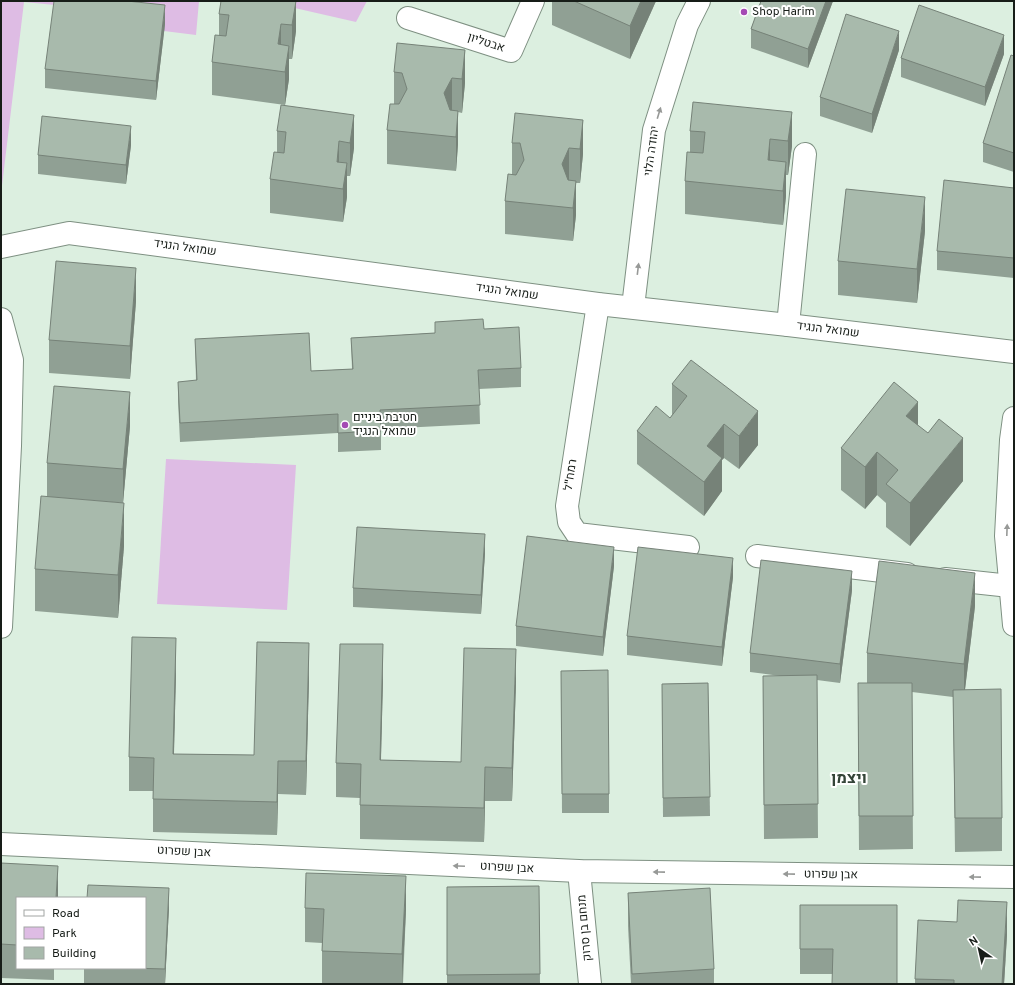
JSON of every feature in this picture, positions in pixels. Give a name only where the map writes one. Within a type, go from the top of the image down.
[{"type":"street","name":"אבטליון","points":[[408,18],[511,51],[533,1]]},
{"type":"street","name":"יהודה הלוי","points":[[633,308],[654,130],[687,25],[699,1]]},
{"type":"street","points":[[788,325],[805,154]]},
{"type":"street","name":"שמואל הנגיד","points":[[1,247],[69,233],[598,304],[1014,352]]},
{"type":"street","name":"רמח\"ל","points":[[598,304],[567,506],[569,522],[577,534],[688,547]]},
{"type":"street","points":[[1,318],[12,360],[10,446],[1,627]]},
{"type":"street","points":[[1014,418],[1011,440],[1006,536],[1014,624]]},
{"type":"street","points":[[757,556],[1010,586]]},
{"type":"street","name":"אבן שפרוט","points":[[1,844],[579,871],[1014,877]]},
{"type":"street","name":"מנחם בן סרוק","points":[[579,871],[590,984]]},
{"type":"green space","points":[[1,1],[199,1],[196,35],[164,31],[55,5],[24,2],[1,194]]},
{"type":"green space","points":[[264,1],[367,1],[356,22]]},
{"type":"green space","points":[[166,459],[296,465],[287,610],[157,604]]},
{"type":"building","points":[[54,1],[127,1],[165,5],[156,81],[45,69]]},
{"type":"building","points":[[221,1],[296,1],[292,25],[281,24],[278,44],[289,46],[285,72],[212,62],[215,35],[226,36],[229,15],[219,14]]},
{"type":"building","points":[[574,1],[641,1],[630,26]]},
{"type":"building","points":[[761,1],[826,1],[808,49],[751,29]]},
{"type":"building","points":[[919,5],[1004,35],[985,87],[901,58]]},
{"type":"building","points":[[846,14],[899,31],[872,114],[820,97]]},
{"type":"building","points":[[397,43],[465,50],[462,79],[452,78],[444,93],[450,110],[458,111],[456,137],[387,130],[390,104],[399,104],[407,89],[402,73],[394,72]]},
{"type":"building","points":[[1011,55],[1014,56],[1014,153],[983,143]]},
{"type":"building","points":[[693,102],[792,112],[788,141],[770,139],[768,160],[786,162],[783,191],[685,181],[687,152],[703,153],[705,132],[690,131]]},
{"type":"building","points":[[281,105],[354,115],[350,143],[339,141],[337,162],[347,163],[343,189],[270,179],[274,152],[284,153],[286,132],[277,131]]},
{"type":"building","points":[[515,113],[583,120],[580,149],[569,148],[562,164],[568,180],[576,181],[573,208],[505,201],[508,174],[516,175],[524,160],[520,143],[512,143]]},
{"type":"building","points":[[42,116],[131,126],[126,165],[38,155]]},
{"type":"building","points":[[944,180],[1014,188],[1014,258],[937,251]]},
{"type":"building","points":[[846,189],[925,197],[917,269],[838,261]]},
{"type":"building","points":[[56,261],[136,268],[130,346],[49,340]]},
{"type":"building","name":"חטיבת ביניים שמואל הנגיד","points":[[483,319],[484,329],[519,327],[521,368],[478,370],[480,405],[380,410],[381,431],[338,433],[338,414],[180,423],[178,382],[197,380],[195,339],[309,333],[311,371],[353,369],[351,338],[435,333],[435,322]]},
{"type":"building","points":[[691,360],[758,411],[739,436],[724,424],[707,446],[722,458],[704,482],[637,431],[656,406],[670,418],[687,396],[672,384]]},
{"type":"building","points":[[894,382],[918,402],[906,416],[928,433],[939,419],[963,438],[910,503],[886,484],[898,470],[877,452],[865,467],[841,448]]},
{"type":"building","points":[[54,386],[130,392],[123,469],[47,463]]},
{"type":"building","points":[[41,496],[124,503],[118,575],[35,569]]},
{"type":"building","points":[[357,527],[485,534],[481,595],[353,588]]},
{"type":"building","points":[[527,536],[614,547],[603,637],[516,626]]},
{"type":"building","points":[[638,547],[733,558],[722,647],[627,636]]},
{"type":"building","points":[[761,560],[852,571],[840,664],[750,653]]},
{"type":"building","points":[[879,561],[975,573],[964,664],[867,653]]},
{"type":"building","points":[[132,637],[176,638],[173,754],[254,755],[257,642],[309,643],[306,761],[278,761],[277,802],[153,799],[154,758],[129,757]]},
{"type":"building","points":[[340,644],[383,644],[380,760],[461,762],[464,648],[516,649],[512,768],[485,767],[484,808],[360,805],[361,764],[336,763]]},
{"type":"building","points":[[608,670],[609,794],[562,794],[561,671]]},
{"type":"building","points":[[817,675],[818,804],[764,805],[763,676]]},
{"type":"building","points":[[708,683],[710,797],[663,798],[662,684]]},
{"type":"building","points":[[858,683],[912,683],[913,816],[859,816]]},
{"type":"building","points":[[1001,689],[1002,818],[955,818],[953,690]]},
{"type":"building","points":[[1,863],[58,866],[56,897],[16,897],[16,945],[1,944]]},
{"type":"building","points":[[306,873],[406,876],[402,954],[322,951],[324,909],[305,908]]},
{"type":"building","points":[[88,885],[169,888],[165,969],[146,968],[146,897],[87,897]]},
{"type":"building","points":[[539,886],[540,974],[447,975],[447,887]]},
{"type":"building","points":[[710,888],[714,969],[632,974],[628,893]]},
{"type":"building","points":[[958,900],[1007,902],[1002,984],[954,984],[954,980],[915,979],[918,920],[957,922]]},
{"type":"building","points":[[800,905],[897,905],[897,984],[832,984],[833,949],[800,949]]},
{"type":"place","name":"Shop Harim","points":[[744,12]]},
{"type":"place","name":"חטיבת ביניים שמואל הנגיד","points":[[345,425]]},
{"type":"district","name":"ויצמן","points":[[849,779]]}]
